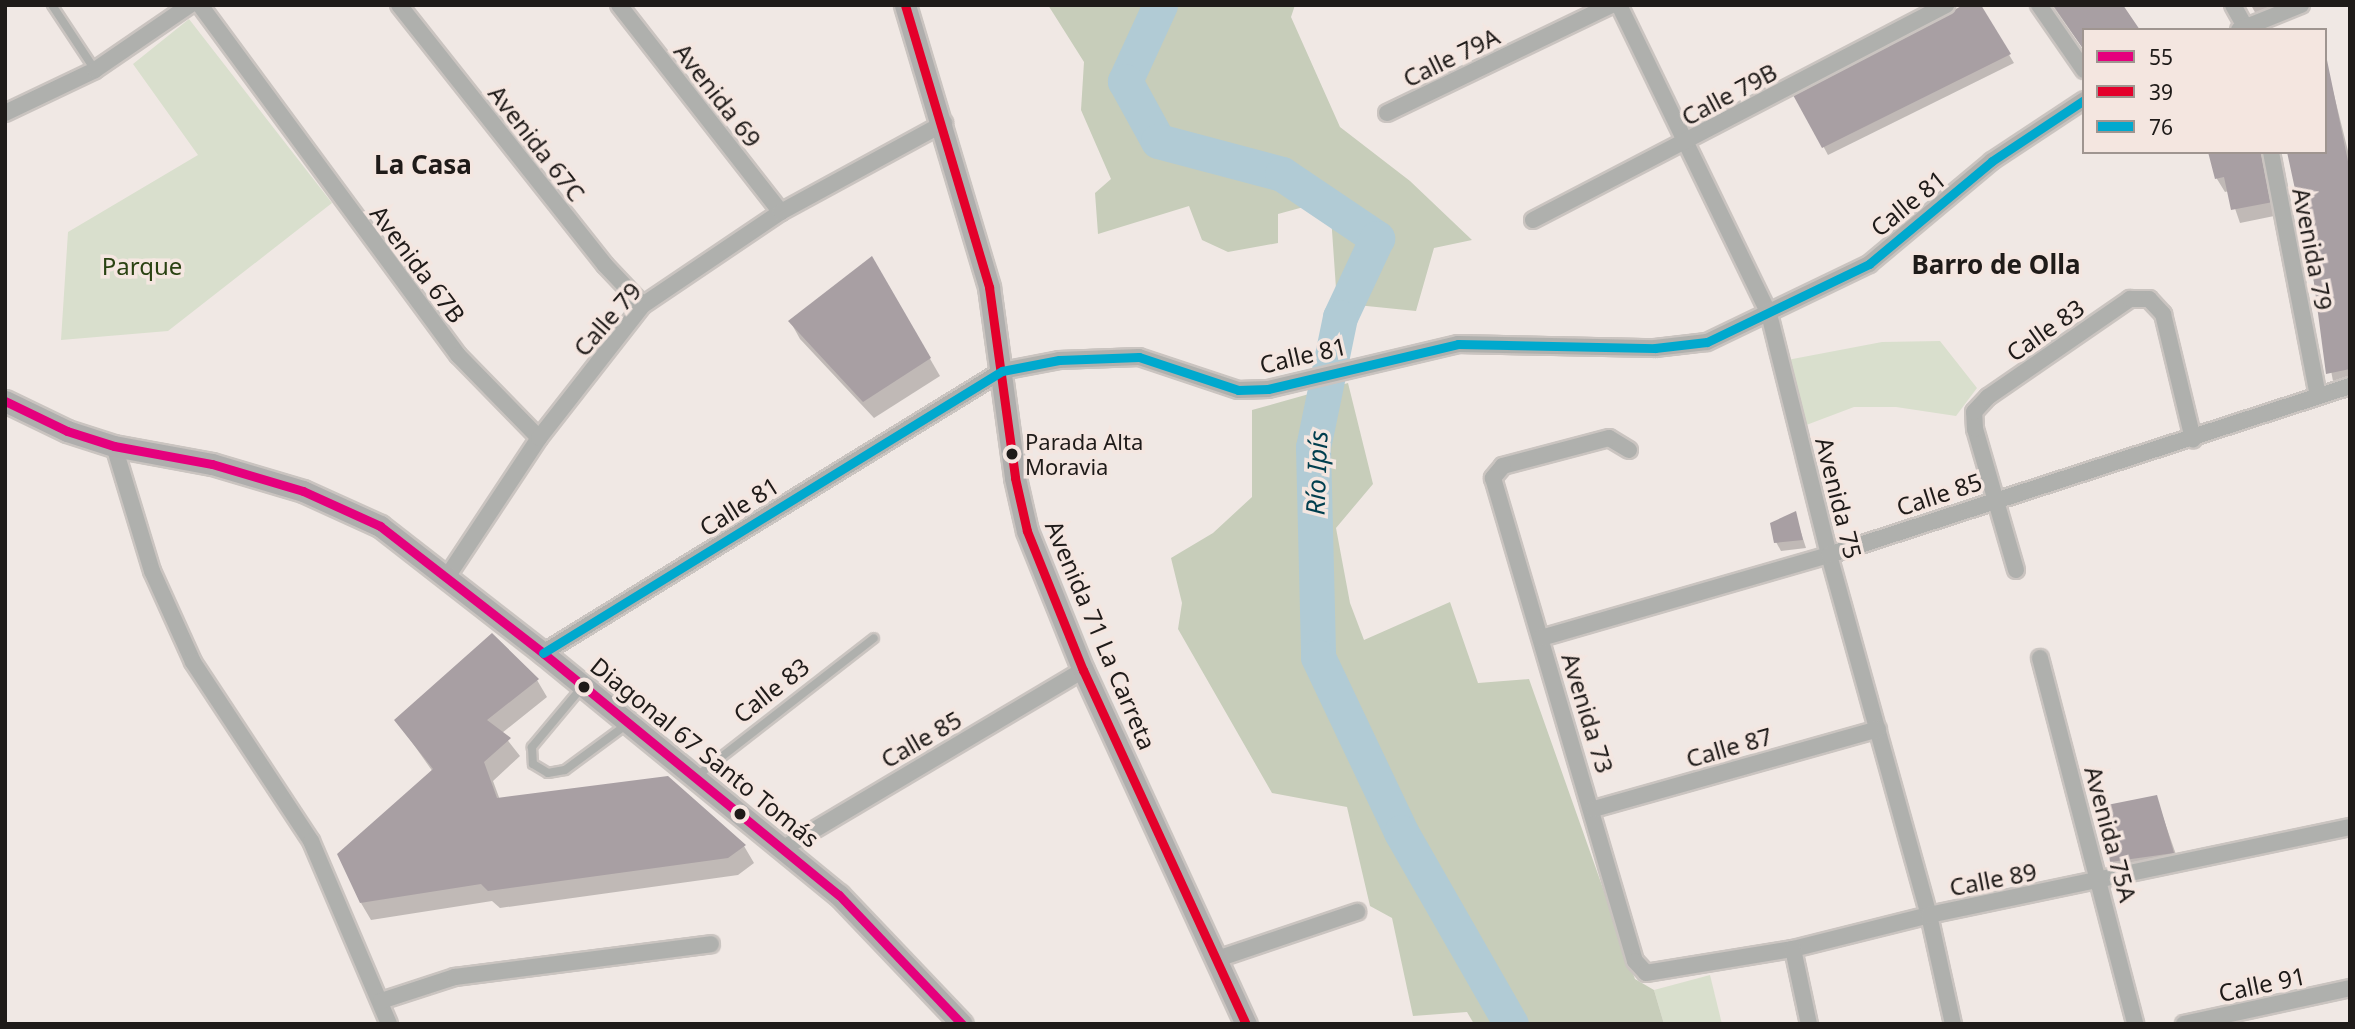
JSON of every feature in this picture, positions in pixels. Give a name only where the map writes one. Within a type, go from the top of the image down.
[{"type":"main road","name":"Avenida 71 La Carreta","points":[[905,5],[944,123],[989,287],[1019,503],[1044,580],[1246,1024]]},
{"type":"main road","name":"Diagonal 67 Santo Tomás","points":[[5,401],[67,431],[114,446],[212,464],[303,491],[380,526],[543,653],[864,917],[962,1024]]},
{"type":"street","points":[[5,113],[95,70],[190,5]]},
{"type":"street","name":"Avenida 67B","points":[[200,5],[458,355],[539,438]]},
{"type":"street","name":"Avenida 67C","points":[[399,5],[605,265],[643,305]]},
{"type":"street","name":"Avenida 69","points":[[619,5],[781,212]]},
{"type":"street","name":"Calle 79A","points":[[1387,113],[1611,5]]},
{"type":"street","name":"Avenida 75","points":[[1619,5],[1769,314],[1829,555],[1929,915],[1953,1024]]},
{"type":"street","name":"Calle 79B","points":[[1533,220],[1946,5]]},
{"type":"street","points":[[2039,5],[2082,67]]},
{"type":"street","points":[[2233,5],[2244,28]]},
{"type":"street","points":[[2246,28],[2298,6]]},
{"type":"street","name":"Calle 81","points":[[543,653],[1002,371],[1059,360],[1139,357],[1238,390],[1268,389],[1458,344],[1655,348],[1707,342],[1869,264],[1992,162],[2082,101]]},
{"type":"street","name":"Calle 79","points":[[447,577],[539,438],[643,305],[781,212],[944,123]]},
{"type":"street","name":"Avenida 79","points":[[2271,154],[2318,396]]},
{"type":"street","name":"Calle 83","points":[[1996,499],[1974,412],[1987,397],[2130,299],[2149,299],[2163,314],[2193,439]]},
{"type":"street","name":"Calle 85","points":[[1541,638],[1829,555],[2350,386]]},
{"type":"street","name":"Avenida 73","points":[[1629,450],[1609,438],[1503,466],[1493,478],[1594,809],[1635,961],[1646,973]]},
{"type":"street","points":[[114,446],[152,571],[193,662],[310,841],[390,1024]]},
{"type":"street","points":[[1996,499],[2016,570]]},
{"type":"street","name":"Avenida 75A","points":[[2040,658],[2101,881],[2135,1024]]},
{"type":"street","name":"Calle 85","points":[[782,849],[1083,670]]},
{"type":"street","name":"Calle 87","points":[[1594,809],[1878,729]]},
{"type":"street","name":"Calle 89","points":[[1646,973],[1793,949],[1929,915],[2350,827]]},
{"type":"street","points":[[1217,959],[1357,912]]},
{"type":"street","points":[[382,1001],[455,977],[711,944]]},
{"type":"street","points":[[1793,949],[1809,1024]]},
{"type":"street","name":"Calle 91","points":[[2184,1024],[2350,988]]},
{"type":"lane","points":[[52,5],[95,70]]},
{"type":"lane","name":"Calle 83","points":[[695,778],[874,638]]},
{"type":"lane","points":[[583,686],[532,747],[533,764],[548,773],[565,770],[629,723]]},
{"type":"green space","points":[[1048,5],[1295,5],[1291,17],[1340,127],[1410,181],[1472,240],[1434,248],[1416,311],[1337,303],[1331,216],[1311,205],[1278,214],[1278,243],[1228,252],[1202,240],[1189,206],[1098,234],[1095,193],[1111,179],[1081,110],[1084,62]]},
{"type":"green space","name":"Parque","points":[[189,19],[332,203],[168,331],[61,340],[68,232],[198,155],[133,64]]},
{"type":"green space","points":[[1940,341],[1977,388],[1956,416],[1896,407],[1854,407],[1801,427],[1777,362],[1882,342]]},
{"type":"green space","points":[[1348,383],[1373,484],[1336,528],[1350,603],[1364,640],[1450,602],[1478,683],[1529,679],[1635,979],[1654,990],[1664,1024],[1474,1024],[1467,1012],[1413,1016],[1392,918],[1370,906],[1347,807],[1272,793],[1178,629],[1182,603],[1171,558],[1213,533],[1252,497],[1252,410]]},
{"type":"green space","points":[[1710,975],[1722,1024],[1664,1024],[1654,990]]},
{"type":"building","points":[[1964,5],[1981,5],[2011,54],[1822,148],[1793,95]]},
{"type":"building","points":[[2053,5],[2123,5],[2139,28],[2082,28],[2082,47]]},
{"type":"building","points":[[2327,60],[2350,171],[2350,369],[2326,374],[2312,268],[2287,154],[2327,154]]},
{"type":"building","points":[[2209,154],[2263,154],[2273,202],[2231,210],[2224,177],[2215,179]]},
{"type":"building","points":[[872,256],[931,358],[863,402],[788,321]]},
{"type":"building","points":[[1796,511],[1803,540],[1774,543],[1770,523]]},
{"type":"building","points":[[492,633],[539,679],[487,720],[511,738],[484,762],[497,798],[668,776],[746,845],[728,858],[488,891],[481,884],[360,903],[337,854],[433,769],[394,720]]},
{"type":"building","points":[[2157,795],[2174,853],[2110,862],[2102,806]]},
{"type":"waterway","name":"Río Ipís","points":[[1160,5],[1125,81],[1158,141],[1282,174],[1377,238],[1340,317],[1313,447],[1318,657],[1401,832],[1511,1024]]},
{"type":"transit line","name":"39","points":[[905,5],[989,287],[1015,478],[1027,531],[1083,670],[1246,1024]]},
{"type":"transit line","name":"76","points":[[543,653],[1002,371],[1059,360],[1139,357],[1238,390],[1268,389],[1458,344],[1655,348],[1707,342],[1869,264],[1992,161],[2082,101]]},
{"type":"transit line","name":"55","points":[[5,401],[67,431],[114,446],[212,464],[303,491],[380,526],[543,653],[839,895],[962,1024]]},
{"type":"place","name":"Parada Alta Moravia","points":[[1012,454]]},
{"type":"district","name":"La Casa","points":[[423,165]]},
{"type":"district","name":"Barro de Olla","points":[[1996,265]]}]
